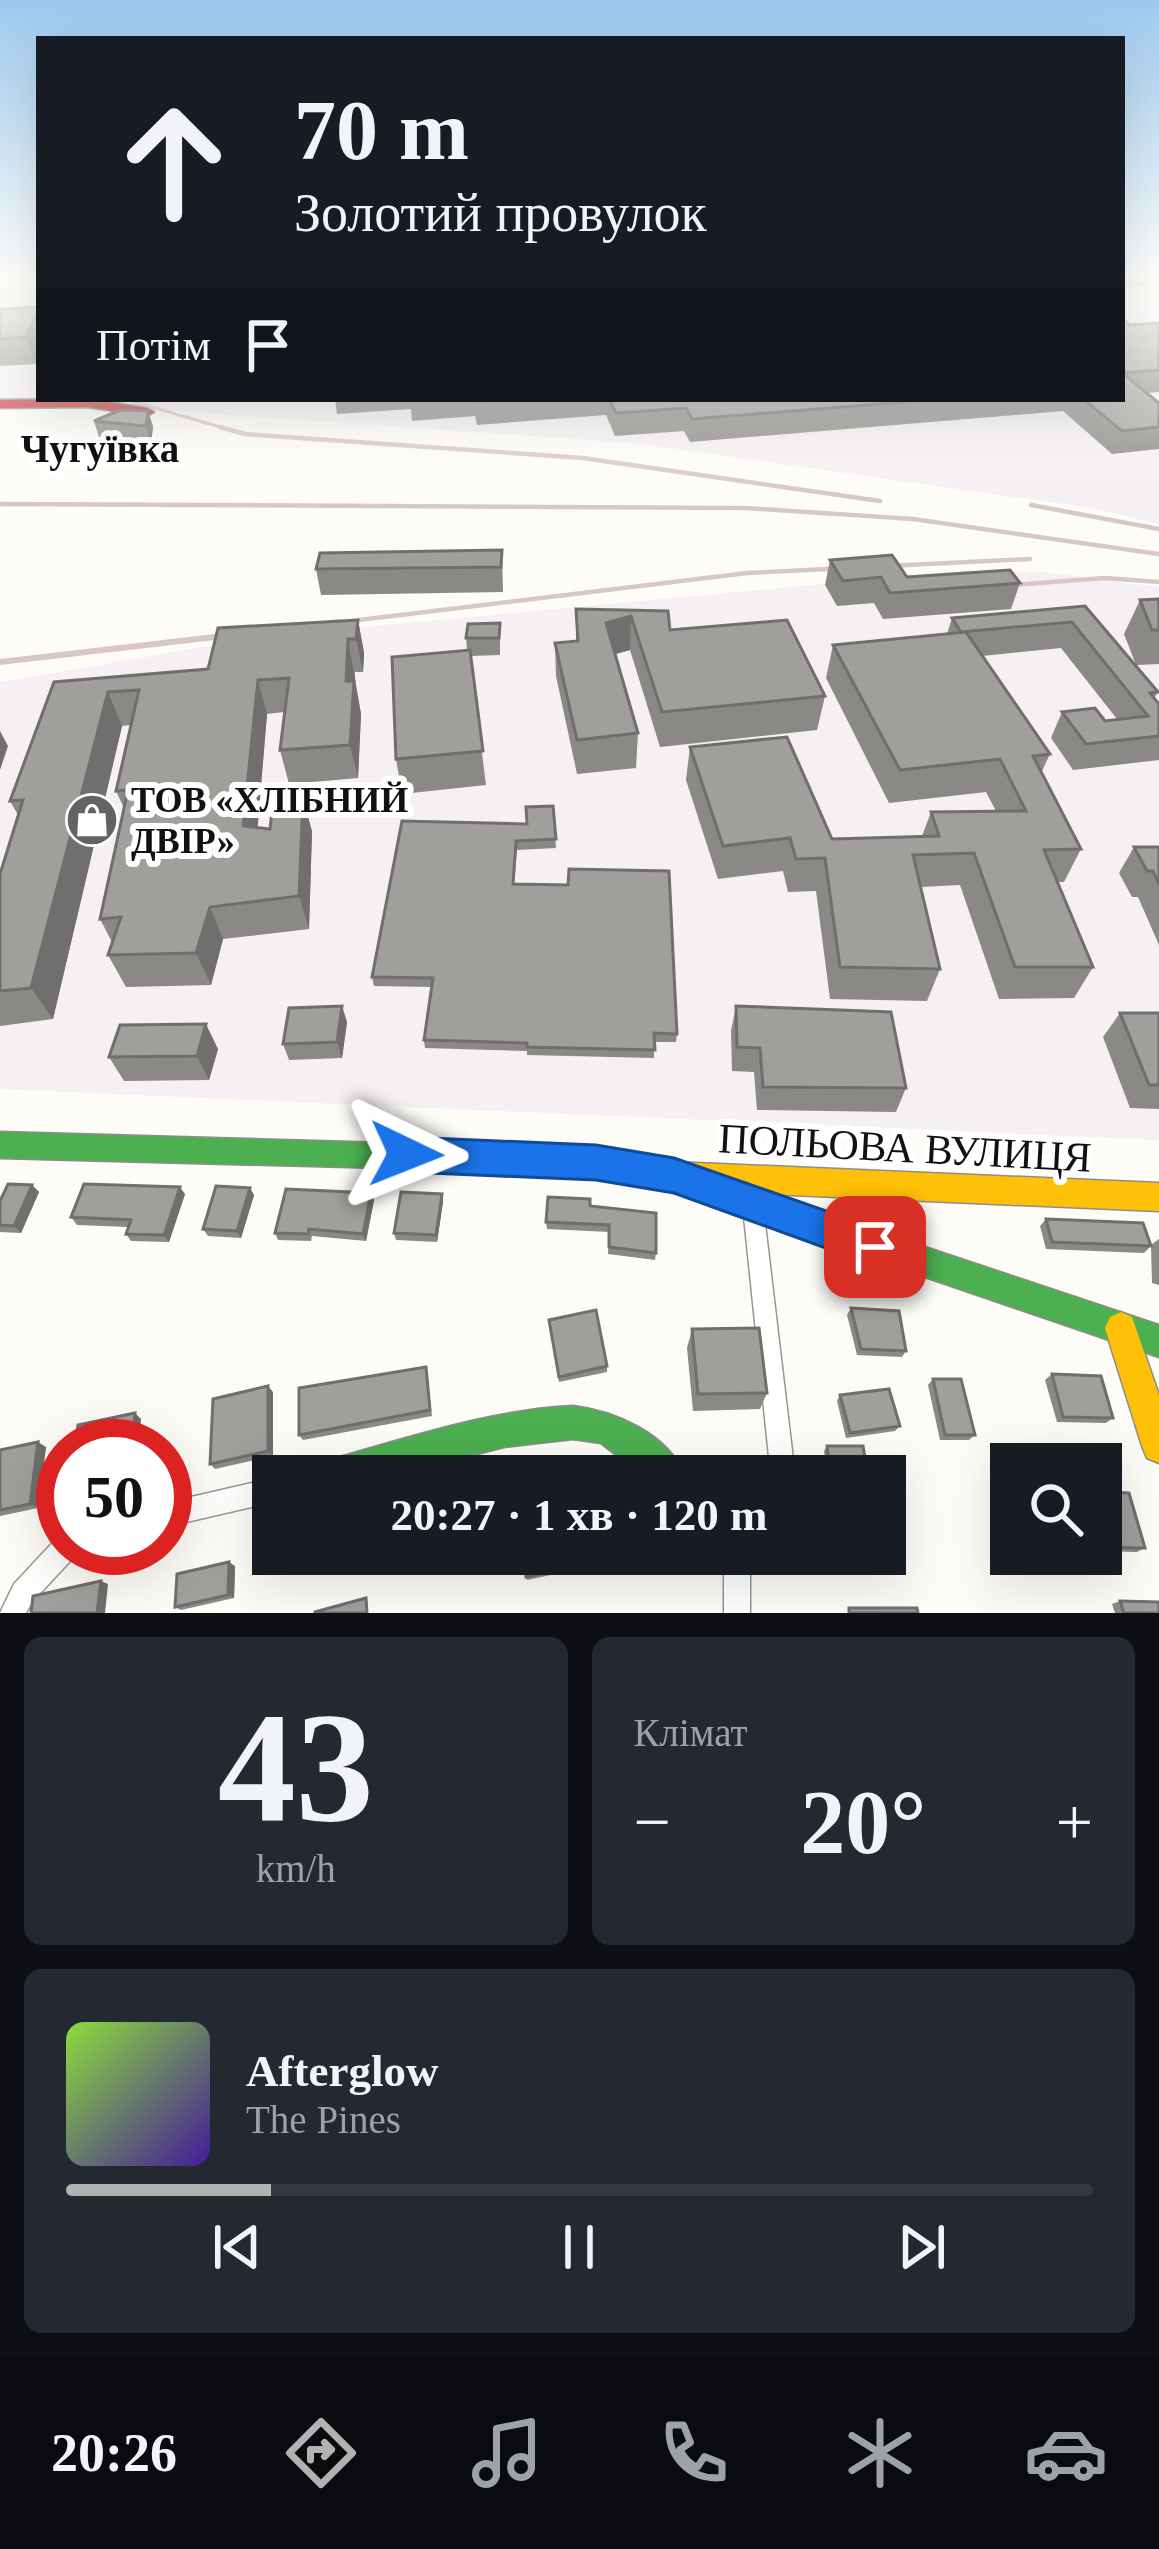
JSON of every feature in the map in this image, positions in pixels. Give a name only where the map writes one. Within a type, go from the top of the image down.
[{"type":"street","points":[[0,404],[96,404],[147,412]]},
{"type":"street","name":"ПОЛЬОВА ВУЛИЦЯ","points":[[0,1144],[499,1157],[596,1162],[674,1176],[1159,1197]]},
{"type":"street","points":[[674,1176],[753,1207],[1159,1341]]},
{"type":"street","points":[[753,1207],[781,1455]]},
{"type":"street","points":[[1121,1328],[1159,1446]]},
{"type":"street","points":[[420,1455],[541,1426],[579,1422],[623,1438],[643,1455]]},
{"type":"street","points":[[192,1510],[252,1495]]},
{"type":"street","points":[[11,1613],[40,1575]]},
{"type":"street","points":[[737,1575],[737,1613]]},
{"type":"shaded area","points":[[0,351],[36,351],[36,402],[1125,402],[1125,351],[1159,351],[1159,524],[1086,507],[633,443],[58,403],[0,404]]},
{"type":"shaded area","points":[[963,571],[1042,572],[1159,587],[1159,1140],[0,1089],[0,682],[268,636]]},
{"type":"building","points":[[1125,351],[1159,351],[1159,370],[1125,373]]},
{"type":"building","points":[[1125,375],[1159,403],[1159,427],[1122,431],[1087,402],[1125,402]]},
{"type":"building","points":[[610,402],[904,402],[692,419],[686,408],[616,413]]},
{"type":"building","points":[[120,410],[148,411],[146,426],[94,421]]},
{"type":"building","points":[[502,550],[501,567],[316,569],[320,553]]},
{"type":"building","points":[[892,555],[907,577],[1010,570],[1020,583],[890,593],[881,577],[843,581],[830,560]]},
{"type":"building","points":[[1159,599],[1159,630],[1152,630],[1140,600]]},
{"type":"building","points":[[1085,606],[1158,692],[1150,693],[1159,704],[1159,736],[1086,744],[1062,712],[1095,708],[1105,721],[1148,716],[1072,622],[961,632],[952,618]]},
{"type":"building","points":[[576,609],[668,611],[670,630],[787,620],[825,696],[662,712],[631,616],[606,623],[638,733],[577,740],[555,643],[578,641]]},
{"type":"building","points":[[358,620],[356,639],[348,639],[346,681],[354,681],[350,745],[280,750],[289,678],[258,680],[243,826],[270,829],[273,801],[303,798],[299,896],[210,907],[196,953],[108,955],[121,917],[100,919],[128,790],[116,791],[139,690],[108,692],[31,988],[0,991],[0,874],[23,800],[10,801],[54,682],[208,669],[218,628]]},
{"type":"building","points":[[500,623],[499,638],[466,638],[468,624]]},
{"type":"building","points":[[966,632],[1050,754],[1033,756],[1081,849],[1044,850],[1093,967],[1015,967],[974,853],[913,855],[940,969],[840,967],[825,858],[796,859],[790,838],[723,846],[690,747],[787,737],[832,839],[939,836],[931,812],[1026,811],[1000,759],[900,770],[833,645]]},
{"type":"building","points":[[470,650],[483,751],[396,759],[392,657]]},
{"type":"building","points":[[553,806],[556,839],[516,841],[513,884],[568,885],[569,869],[669,871],[677,1034],[654,1033],[655,1050],[424,1040],[433,978],[372,977],[402,821],[527,824],[526,807]]},
{"type":"building","points":[[1134,847],[1159,847],[1159,884],[1153,871],[1147,871]]},
{"type":"building","points":[[342,1006],[337,1042],[283,1044],[289,1008]]},
{"type":"building","points":[[736,1006],[891,1012],[906,1088],[763,1087],[760,1048],[737,1047]]},
{"type":"building","points":[[1120,1013],[1159,1013],[1159,1085],[1149,1085]]},
{"type":"building","points":[[206,1024],[197,1056],[109,1057],[120,1025]]},
{"type":"building","points":[[8,1184],[32,1185],[14,1226],[0,1225],[0,1201]]},
{"type":"building","points":[[84,1184],[180,1187],[164,1235],[126,1234],[131,1220],[71,1217]]},
{"type":"building","points":[[216,1186],[250,1188],[237,1231],[203,1229]]},
{"type":"building","points":[[286,1189],[371,1193],[363,1234],[309,1229],[308,1234],[275,1233]]},
{"type":"building","points":[[401,1192],[442,1194],[436,1235],[394,1233]]},
{"type":"building","points":[[548,1197],[590,1199],[590,1206],[656,1213],[656,1253],[609,1247],[609,1225],[546,1222]]},
{"type":"building","points":[[1046,1219],[1143,1223],[1151,1246],[1052,1242]]},
{"type":"building","points":[[851,1308],[899,1311],[906,1351],[861,1349]]},
{"type":"building","points":[[596,1310],[607,1366],[559,1377],[549,1320]]},
{"type":"building","points":[[759,1328],[767,1393],[698,1394],[692,1329]]},
{"type":"building","points":[[426,1367],[430,1410],[299,1435],[299,1388]]},
{"type":"building","points":[[1052,1374],[1101,1376],[1113,1418],[1063,1417]]},
{"type":"building","points":[[933,1379],[961,1379],[975,1435],[945,1435]]},
{"type":"building","points":[[268,1386],[268,1451],[210,1464],[213,1399]]},
{"type":"building","points":[[889,1389],[900,1426],[850,1433],[840,1395]]},
{"type":"building","points":[[36,1442],[30,1504],[0,1510],[0,1450]]},
{"type":"building","points":[[827,1446],[863,1446],[864,1455],[828,1455]]},
{"type":"building","points":[[1122,1493],[1129,1493],[1145,1548],[1122,1547]]},
{"type":"building","points":[[229,1562],[228,1595],[175,1607],[177,1575],[192,1575],[192,1571]]},
{"type":"building","points":[[101,1581],[97,1613],[31,1613],[33,1596]]},
{"type":"building","points":[[366,1598],[367,1613],[315,1613],[315,1612]]},
{"type":"building","points":[[1120,1601],[1159,1602],[1159,1613],[1124,1613]]},
{"type":"building","points":[[849,1608],[917,1608],[918,1613],[849,1613]]},
{"type":"railway","points":[[135,402],[230,430]]},
{"type":"railway","points":[[220,427],[245,434],[583,458],[880,501]]},
{"type":"railway","points":[[0,504],[745,508],[913,519],[1159,554]]},
{"type":"railway","points":[[1031,505],[1159,529]]},
{"type":"railway","points":[[339,622],[326,624],[747,573],[1030,559]]},
{"type":"railway","points":[[986,587],[1105,578],[1159,582]]},
{"type":"railway","points":[[0,662],[249,633]]},
{"type":"traffic: fast","points":[[0,1145],[499,1158],[596,1162],[633,1169]]},
{"type":"traffic: fast","points":[[691,1183],[1159,1341]]},
{"type":"traffic: fast","points":[[405,1455],[504,1430],[573,1423],[619,1434],[645,1455]]},
{"type":"traffic: slow","points":[[633,1169],[674,1176],[1159,1197]]},
{"type":"traffic: slow","points":[[1121,1328],[1159,1446]]},
{"type":"traffic: jam","points":[[0,404],[87,403],[147,412]]},
{"type":"place","name":"ТОВ «ХЛІБНИЙ ДВІР»","points":[[92,820]]},
{"type":"district","name":"Чугуївка","points":[[100,448]]},
{"type":"route","points":[[406,1154],[596,1162],[674,1176],[875,1247]]}]
